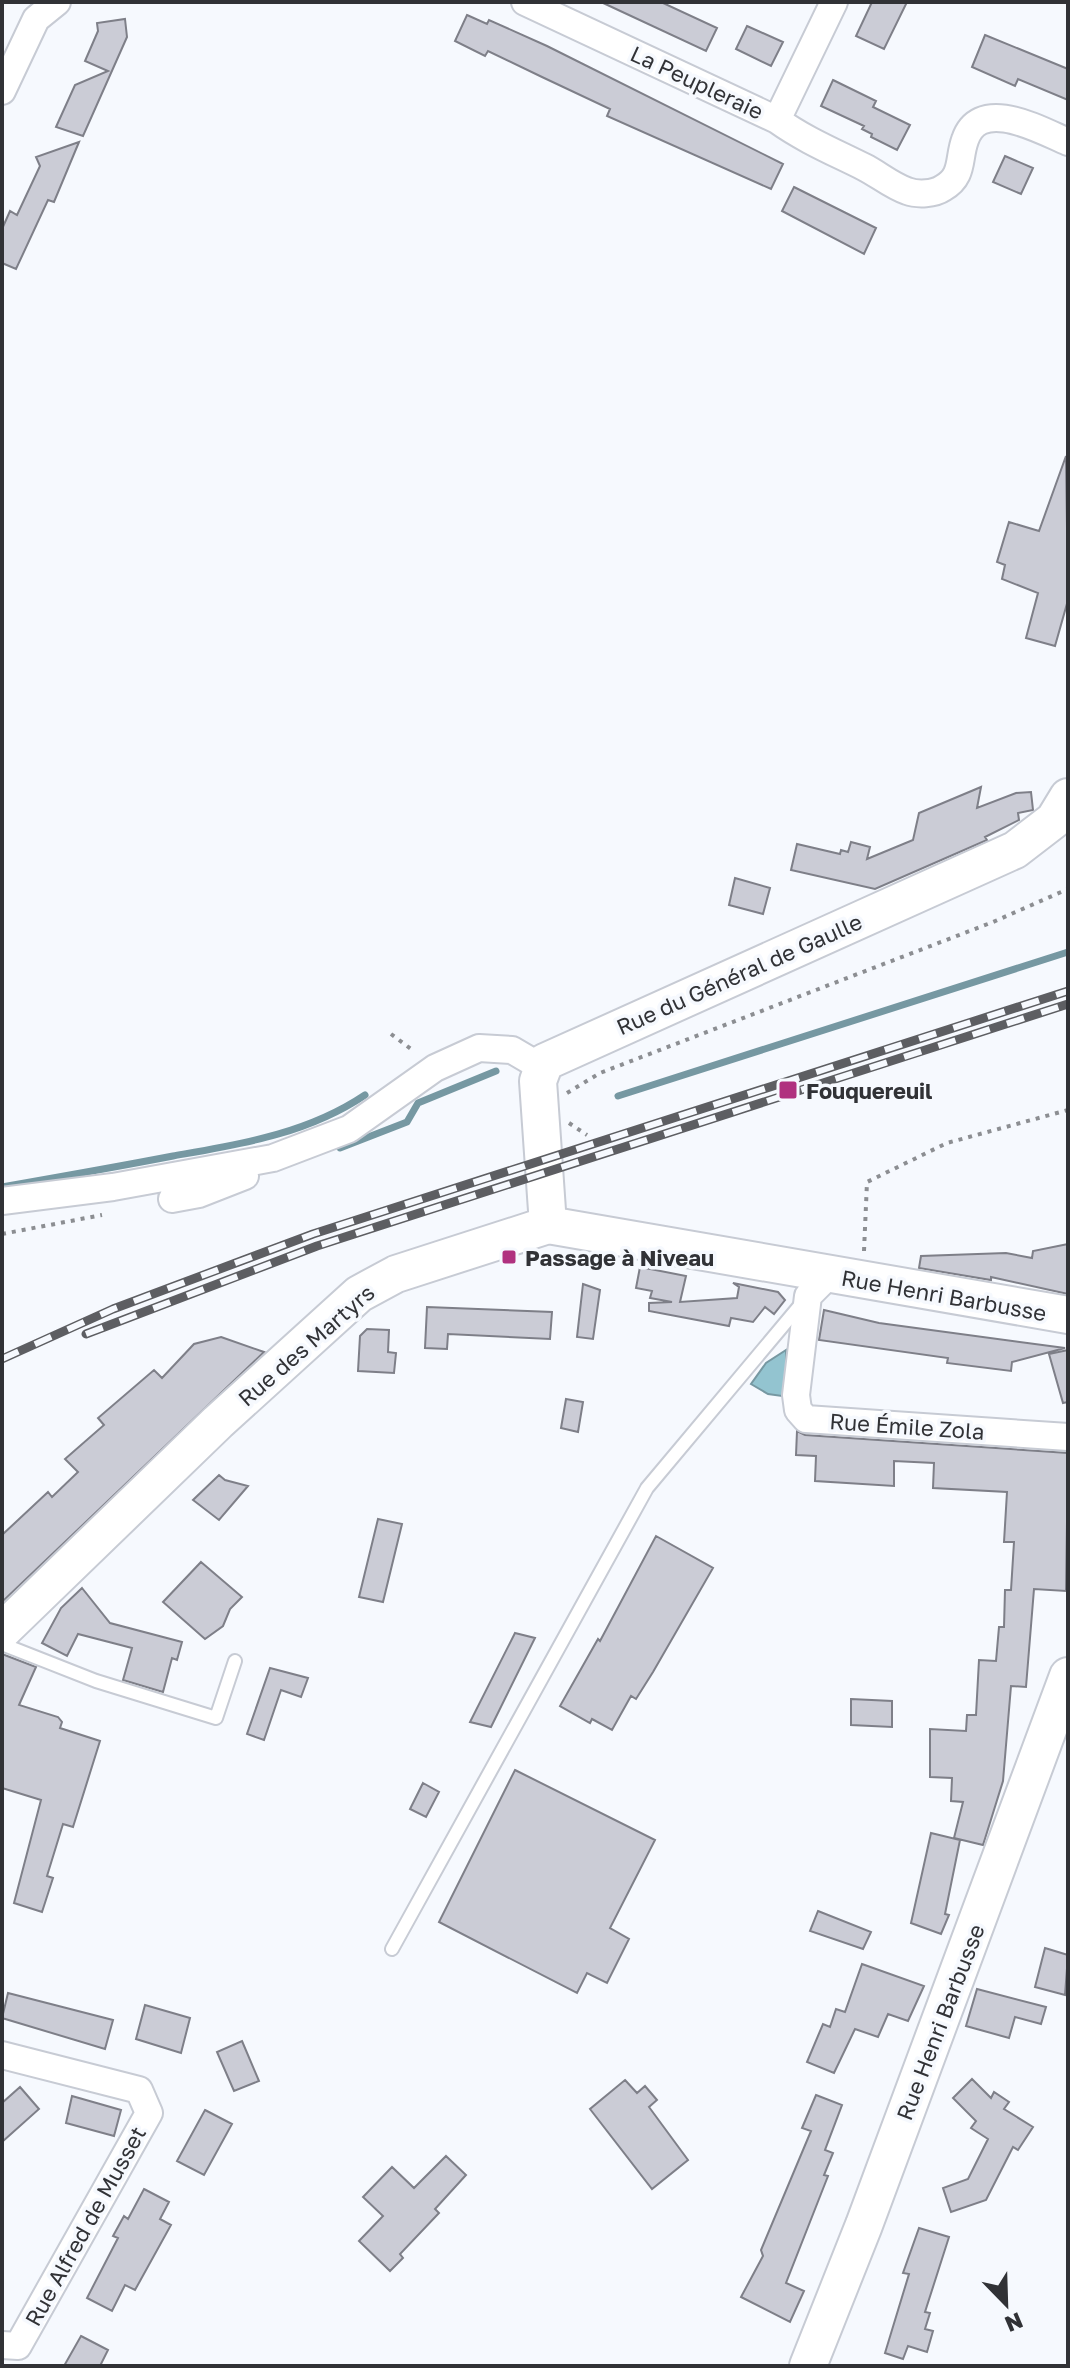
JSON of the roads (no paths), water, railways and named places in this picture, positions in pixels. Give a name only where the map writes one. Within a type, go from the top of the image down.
[{"type":"street","points":[[2,91],[36,19],[57,2]]},
{"type":"street","name":"La Peupleraie","points":[[525,2],[777,120],[807,141],[907,191],[925,193],[941,190],[960,170],[964,140],[970,128],[985,119],[1018,121],[1068,142]]},
{"type":"street","points":[[777,120],[834,2]]},
{"type":"street","name":"Rue du Général de Gaulle","points":[[541,1067],[549,1059],[1015,850],[1054,820],[1068,797]]},
{"type":"street","points":[[172,1199],[224,1184],[349,1129],[435,1068],[462,1054],[490,1047],[512,1050],[541,1067],[538,1081],[548,1225]]},
{"type":"street","points":[[2,1201],[190,1174],[291,1152]]},
{"type":"street","name":"Rue des Martyrs","points":[[2,1631],[218,1422],[359,1294],[396,1274],[548,1225],[833,1284]]},
{"type":"street","name":"Rue Henri Barbusse","points":[[833,1284],[1065,1317]]},
{"type":"street","name":"Rue Émile Zola","points":[[833,1284],[796,1395],[798,1410],[806,1419],[1068,1437]]},
{"type":"street","name":"Rue Henri Barbusse","points":[[808,2366],[864,2225],[1068,1676]]},
{"type":"street","name":"Rue Alfred de Musset","points":[[2,2055],[139,2090],[149,2113],[18,2346],[2,2345]]},
{"type":"lane","points":[[392,1949],[647,1488],[833,1284]]},
{"type":"lane","points":[[2,1644],[96,1681],[216,1718],[235,1661]]},
{"type":"water","points":[[786,1350],[787,1390],[782,1396],[768,1394],[751,1384],[766,1363]]},
{"type":"waterway","points":[[618,1096],[1068,952]]},
{"type":"waterway","points":[[340,1148],[407,1122],[418,1103],[496,1071]]},
{"type":"waterway","points":[[2,1187],[273,1136],[320,1119],[365,1095]]},
{"type":"railway","points":[[2,1359],[113,1309],[313,1234],[1068,991]]},
{"type":"railway","points":[[86,1334],[317,1246],[1068,1004]]},
{"type":"place","name":"Fouquereuil","points":[[788,1090]]},
{"type":"place","name":"Passage à Niveau","points":[[509,1257]]}]
